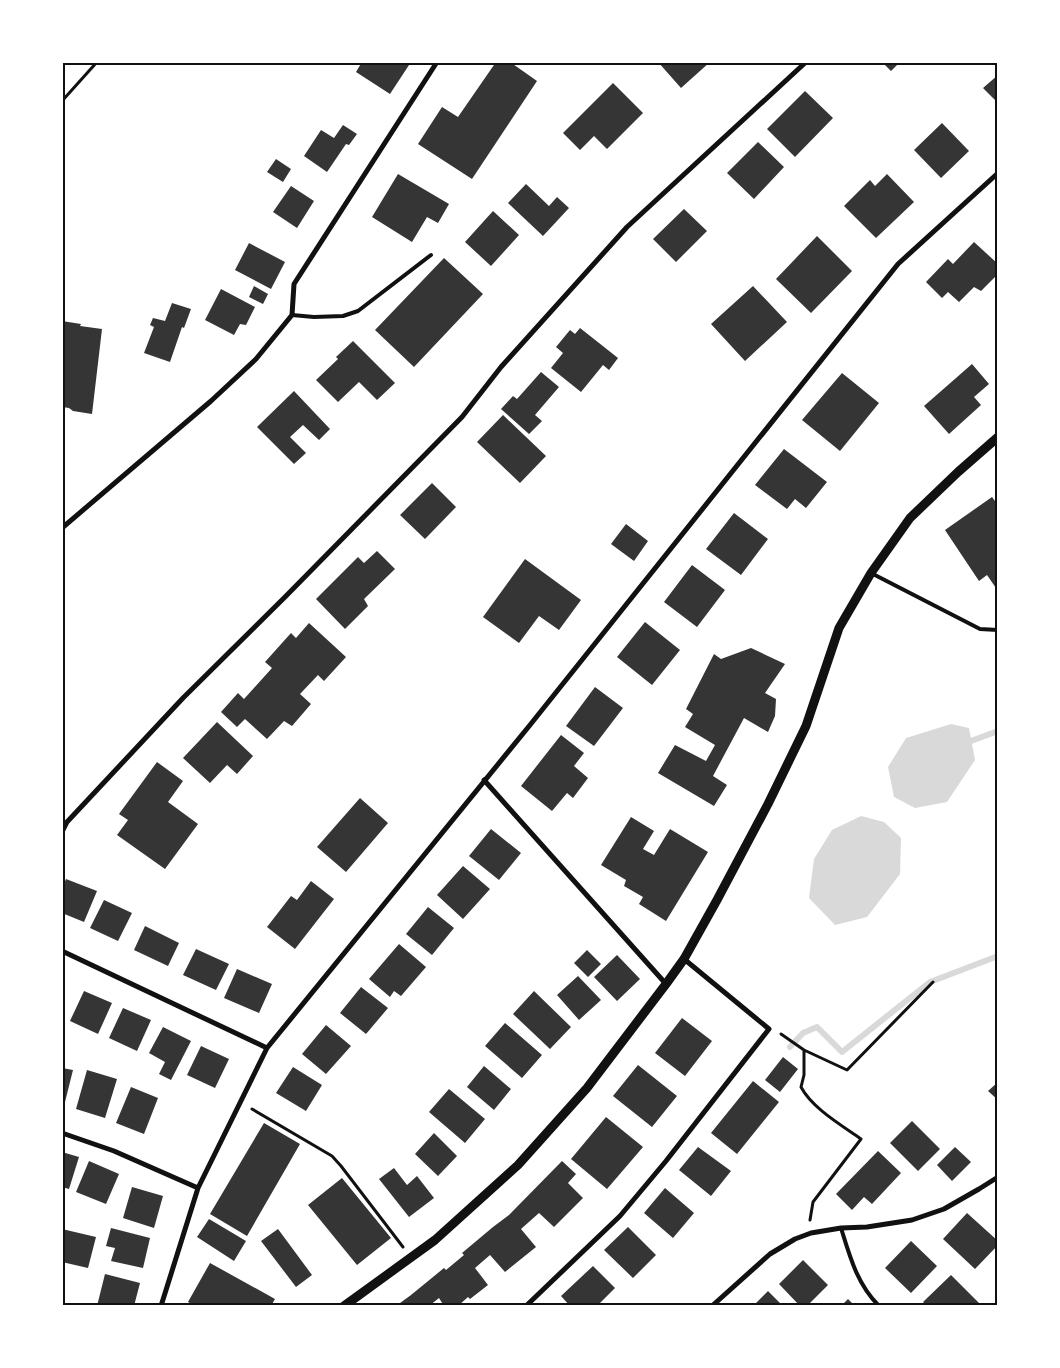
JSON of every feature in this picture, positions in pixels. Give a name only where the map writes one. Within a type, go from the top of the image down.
[{"type":"street","points":[[62,528],[211,401],[256,359],[292,315],[294,284],[437,62]]},
{"type":"street","points":[[62,832],[65,821],[183,698],[462,417],[500,367],[627,227],[806,62]]},
{"type":"street","points":[[161,1306],[198,1188],[267,1048],[536,717],[898,264],[998,173]]},
{"type":"street","points":[[344,1306],[435,1240],[518,1165],[587,1088],[666,984],[684,959],[768,804],[806,726],[839,628],[870,573],[910,518],[998,436]]},
{"type":"street","points":[[484,780],[666,984]]},
{"type":"street","points":[[62,951],[267,1048]]},
{"type":"street","points":[[526,1306],[620,1216],[666,1161],[769,1029],[684,959]]},
{"type":"street","points":[[62,1133],[114,1151],[198,1188]]},
{"type":"street","points":[[712,1306],[770,1254],[795,1239],[811,1233],[841,1228],[867,1227],[912,1220],[944,1209],[979,1190],[998,1176]]},
{"type":"lane","points":[[292,315],[314,317],[343,316],[358,311],[431,255]]},
{"type":"lane","points":[[870,573],[980,629],[998,630]]},
{"type":"lane","points":[[841,1228],[854,1268],[869,1295],[879,1306]]},
{"type":"path","points":[[62,101],[97,62]]},
{"type":"path","points":[[784,1035],[804,1050],[847,1070],[933,982]]},
{"type":"path","points":[[804,1050],[804,1076],[801,1087],[806,1095],[829,1116],[860,1139],[813,1202],[810,1216],[811,1233]]},
{"type":"path","points":[[240,1102],[332,1156],[411,1258]]},
{"type":"shaded area","points":[[951,724],[969,728],[975,760],[947,802],[915,808],[894,797],[888,767],[906,738]]},
{"type":"shaded area","points":[[861,816],[884,822],[901,838],[900,874],[867,917],[835,925],[809,898],[814,859],[832,830]]},
{"type":"building","points":[[362,62],[405,62],[409,65],[390,94],[356,72]]},
{"type":"building","points":[[496,62],[510,62],[537,81],[472,179],[418,144],[442,107],[458,117]]},
{"type":"building","points":[[658,62],[710,62],[681,88]]},
{"type":"building","points":[[882,62],[900,62],[891,71]]},
{"type":"building","points":[[998,75],[998,103],[983,88]]},
{"type":"building","points":[[613,83],[643,113],[607,149],[594,136],[580,150],[563,133]]},
{"type":"building","points":[[805,91],[833,118],[795,157],[767,129]]},
{"type":"building","points":[[942,123],[969,151],[941,178],[914,150]]},
{"type":"building","points":[[343,125],[357,134],[349,145],[346,144],[327,172],[304,156],[321,130],[334,138]]},
{"type":"building","points":[[758,142],[784,167],[754,199],[727,173]]},
{"type":"building","points":[[276,159],[291,169],[283,182],[267,172]]},
{"type":"building","points":[[398,174],[449,204],[438,223],[427,217],[412,242],[372,217]]},
{"type":"building","points":[[887,174],[914,202],[876,238],[844,206],[870,180],[875,186]]},
{"type":"building","points":[[526,184],[549,206],[557,197],[569,208],[543,236],[508,203]]},
{"type":"building","points":[[291,186],[314,201],[297,228],[273,212]]},
{"type":"building","points":[[684,209],[707,231],[676,262],[653,239]]},
{"type":"building","points":[[493,211],[519,235],[491,266],[465,242]]},
{"type":"building","points":[[817,236],[852,271],[811,313],[776,279]]},
{"type":"building","points":[[974,242],[998,264],[998,274],[981,291],[974,287],[959,302],[948,292],[942,298],[926,282],[948,259],[953,264]]},
{"type":"building","points":[[249,243],[285,262],[271,289],[235,270]]},
{"type":"building","points":[[444,258],[483,294],[414,367],[375,330]]},
{"type":"building","points":[[254,286],[268,294],[263,304],[249,297]]},
{"type":"building","points":[[753,286],[787,322],[745,361],[711,324]]},
{"type":"building","points":[[221,289],[255,307],[246,325],[240,324],[234,335],[205,320]]},
{"type":"building","points":[[172,303],[191,309],[184,328],[182,327],[170,362],[144,353],[154,327],[150,325],[153,318],[165,321]]},
{"type":"building","points":[[62,321],[102,329],[92,414],[62,407]]},
{"type":"building","points":[[580,328],[618,358],[609,370],[603,365],[581,392],[551,368],[563,353],[556,347],[570,330],[575,334]]},
{"type":"building","points":[[353,341],[395,383],[377,400],[359,382],[338,402],[316,380],[338,359],[336,357]]},
{"type":"building","points":[[972,364],[989,384],[974,397],[981,405],[949,434],[924,406]]},
{"type":"building","points":[[541,372],[559,387],[535,415],[542,421],[529,434],[501,409],[513,396],[517,399]]},
{"type":"building","points":[[842,373],[879,403],[840,451],[802,420]]},
{"type":"building","points":[[294,391],[330,429],[319,440],[303,425],[290,437],[306,453],[294,464],[257,427]]},
{"type":"building","points":[[503,415],[546,456],[520,483],[477,442]]},
{"type":"building","points":[[784,449],[827,482],[806,508],[795,499],[787,509],[755,485]]},
{"type":"building","points":[[432,483],[456,507],[425,539],[400,515]]},
{"type":"building","points":[[992,497],[998,505],[998,591],[987,575],[979,581],[945,530]]},
{"type":"building","points":[[734,513],[768,539],[741,575],[706,549]]},
{"type":"building","points":[[626,524],[648,541],[634,561],[611,544]]},
{"type":"building","points":[[377,551],[395,569],[364,599],[368,606],[345,629],[316,599],[358,557],[364,563]]},
{"type":"building","points":[[525,559],[581,600],[559,630],[539,616],[519,643],[483,617]]},
{"type":"building","points":[[692,565],[725,590],[697,627],[664,602]]},
{"type":"building","points":[[645,622],[680,650],[652,685],[617,657]]},
{"type":"building","points":[[309,623],[346,657],[324,681],[318,675],[300,694],[311,704],[292,726],[284,721],[267,739],[245,719],[237,727],[221,712],[238,693],[244,699],[272,668],[265,662],[291,633],[296,638]]},
{"type":"building","points":[[751,648],[785,664],[765,693],[776,699],[775,716],[768,732],[744,718],[713,776],[727,785],[714,806],[658,773],[675,745],[706,761],[715,745],[685,727],[693,714],[686,709],[714,654],[721,659]]},
{"type":"building","points":[[595,687],[623,708],[594,746],[566,726]]},
{"type":"building","points":[[217,722],[253,756],[237,774],[227,765],[210,783],[183,758]]},
{"type":"building","points":[[561,735],[584,753],[574,766],[588,778],[573,798],[567,793],[552,811],[521,786]]},
{"type":"building","points":[[157,762],[183,781],[168,802],[198,824],[165,869],[117,835],[128,820],[119,814]]},
{"type":"building","points":[[360,798],[388,823],[346,872],[317,847]]},
{"type":"building","points":[[631,817],[654,831],[643,849],[654,855],[670,829],[708,852],[666,921],[639,904],[643,897],[624,886],[626,880],[601,865]]},
{"type":"building","points":[[491,829],[521,853],[499,880],[469,856]]},
{"type":"building","points":[[463,866],[490,889],[463,919],[437,895]]},
{"type":"building","points":[[66,879],[97,891],[84,922],[62,913],[62,889]]},
{"type":"building","points":[[311,881],[334,899],[295,949],[267,927],[291,896],[297,900]]},
{"type":"building","points":[[104,900],[132,913],[118,941],[90,928]]},
{"type":"building","points":[[428,907],[454,928],[432,955],[406,934]]},
{"type":"building","points":[[145,926],[179,943],[168,966],[134,950]]},
{"type":"building","points":[[399,944],[426,967],[401,996],[394,991],[390,997],[369,979]]},
{"type":"building","points":[[196,949],[229,964],[216,990],[183,975]]},
{"type":"building","points":[[587,950],[601,964],[588,977],[574,963]]},
{"type":"building","points":[[617,955],[640,979],[617,1001],[594,977]]},
{"type":"building","points":[[237,969],[272,984],[259,1013],[224,998]]},
{"type":"building","points":[[578,976],[601,1000],[579,1020],[557,995]]},
{"type":"building","points":[[361,987],[388,1008],[366,1034],[340,1013]]},
{"type":"building","points":[[84,991],[112,1003],[98,1034],[70,1021]]},
{"type":"building","points":[[534,991],[571,1027],[550,1049],[513,1014]]},
{"type":"building","points":[[123,1008],[151,1020],[137,1051],[109,1038]]},
{"type":"building","points":[[682,1018],[712,1041],[685,1076],[655,1053]]},
{"type":"building","points":[[505,1023],[542,1055],[522,1078],[485,1046]]},
{"type":"building","points":[[326,1025],[351,1046],[326,1074],[302,1054]]},
{"type":"building","points":[[163,1027],[191,1041],[171,1080],[159,1074],[165,1062],[149,1053]]},
{"type":"building","points":[[201,1046],[229,1059],[215,1088],[187,1075]]},
{"type":"building","points":[[783,1057],[798,1069],[780,1092],[765,1080]]},
{"type":"building","points":[[638,1065],[677,1096],[652,1127],[613,1096]]},
{"type":"building","points":[[484,1066],[511,1089],[494,1110],[467,1087]]},
{"type":"building","points":[[293,1067],[322,1085],[306,1111],[276,1093]]},
{"type":"building","points":[[62,1068],[73,1070],[65,1102],[62,1101]]},
{"type":"building","points":[[87,1070],[117,1079],[105,1118],[76,1109]]},
{"type":"building","points":[[753,1081],[779,1102],[737,1154],[711,1133]]},
{"type":"building","points":[[998,1082],[998,1100],[988,1091]]},
{"type":"building","points":[[131,1087],[158,1098],[144,1134],[116,1123]]},
{"type":"building","points":[[449,1089],[485,1119],[465,1143],[429,1112]]},
{"type":"building","points":[[606,1117],[643,1147],[607,1189],[571,1159]]},
{"type":"building","points":[[912,1121],[940,1149],[918,1171],[890,1143]]},
{"type":"building","points":[[264,1123],[300,1144],[247,1236],[210,1214]]},
{"type":"building","points":[[434,1133],[457,1156],[438,1176],[415,1154]]},
{"type":"building","points":[[698,1147],[731,1171],[711,1196],[679,1170]]},
{"type":"building","points":[[955,1147],[971,1162],[952,1181],[937,1165]]},
{"type":"building","points":[[878,1151],[901,1173],[872,1204],[864,1197],[852,1210],[836,1194]]},
{"type":"building","points":[[62,1152],[79,1157],[69,1189],[62,1187]]},
{"type":"building","points":[[89,1161],[119,1174],[106,1204],[76,1192]]},
{"type":"building","points":[[562,1161],[576,1174],[568,1183],[583,1198],[554,1227],[539,1213],[521,1229],[536,1247],[505,1272],[490,1255],[475,1268],[488,1285],[470,1299],[468,1297],[458,1306],[444,1306],[439,1298],[429,1306],[396,1306],[444,1268],[446,1270],[464,1255],[462,1253],[509,1215]]},
{"type":"building","points":[[394,1168],[407,1185],[417,1176],[434,1198],[409,1217],[379,1179]]},
{"type":"building","points":[[342,1178],[391,1238],[357,1265],[308,1205]]},
{"type":"building","points":[[132,1187],[163,1196],[154,1228],[123,1218]]},
{"type":"building","points":[[665,1188],[694,1213],[673,1238],[644,1213]]},
{"type":"building","points":[[967,1213],[998,1241],[998,1245],[975,1269],[943,1239]]},
{"type":"building","points":[[209,1219],[246,1241],[234,1261],[197,1237]]},
{"type":"building","points":[[628,1227],[656,1255],[633,1278],[604,1250]]},
{"type":"building","points":[[111,1228],[150,1238],[143,1268],[111,1261],[115,1248],[106,1246]]},
{"type":"building","points":[[62,1229],[96,1237],[88,1268],[62,1262]]},
{"type":"building","points":[[278,1229],[312,1275],[296,1287],[261,1241]]},
{"type":"building","points":[[911,1241],[937,1266],[911,1293],[885,1268]]},
{"type":"building","points":[[803,1260],[828,1285],[807,1306],[800,1306],[779,1284]]},
{"type":"building","points":[[210,1263],[275,1299],[271,1306],[195,1306],[188,1302]]},
{"type":"building","points":[[593,1266],[615,1288],[597,1306],[570,1306],[561,1296]]},
{"type":"building","points":[[105,1274],[140,1283],[134,1306],[97,1306]]},
{"type":"building","points":[[951,1275],[980,1304],[979,1306],[927,1306],[923,1302]]},
{"type":"building","points":[[768,1291],[783,1306],[753,1306]]},
{"type":"building","points":[[848,1299],[855,1306],[841,1306]]},
{"type":"waterway","points":[[971,741],[998,731]]},
{"type":"waterway","points":[[790,1047],[803,1033],[817,1027],[842,1052],[930,982],[998,956]]}]
